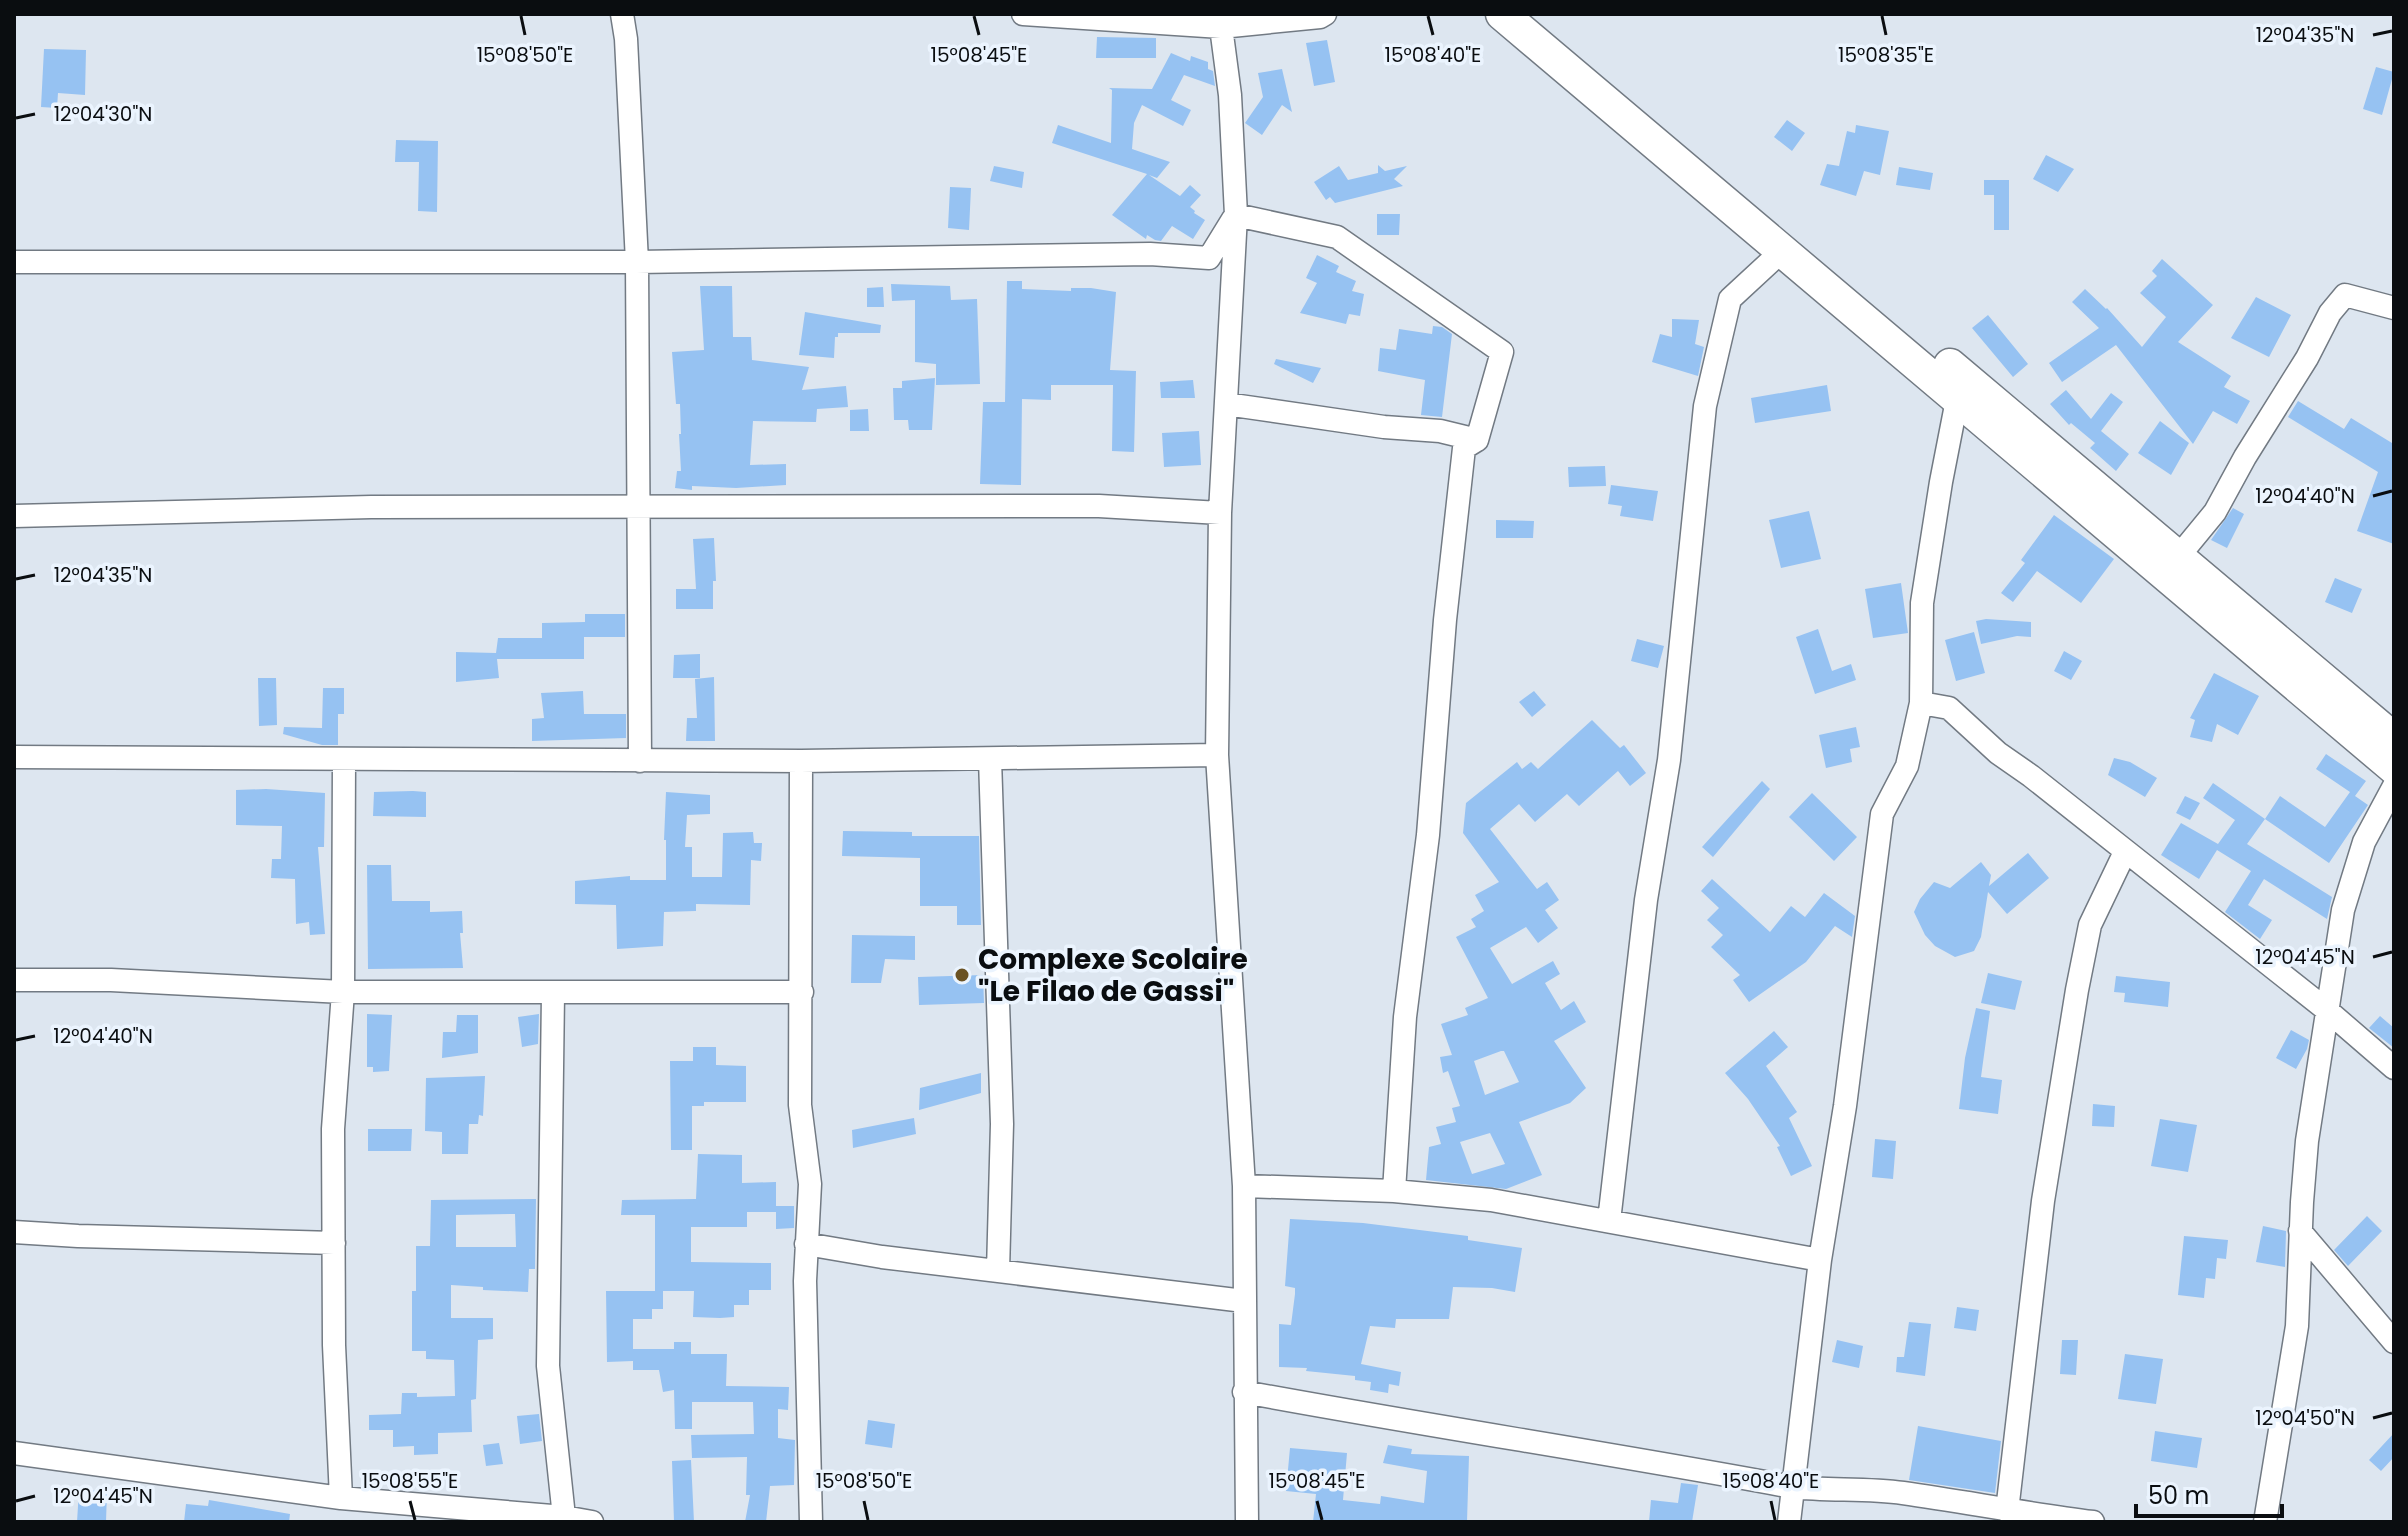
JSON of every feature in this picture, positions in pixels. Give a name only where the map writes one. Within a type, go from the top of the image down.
[{"type":"main road","points":[[1502,14],[1566,56],[2178,557],[2394,739]]},
{"type":"main road","points":[[1534,14],[1566,56],[1782,251],[2394,768]]},
{"type":"street","points":[[622,14],[626,39],[637,262],[640,761]]},
{"type":"street","points":[[1023,14],[1221,27],[1325,14]]},
{"type":"street","points":[[1221,27],[1230,95],[1236,215],[1220,513],[1217,755],[1244,1186],[1247,1522]]},
{"type":"street","points":[[14,262],[637,262],[1150,254],[1209,258],[1236,215]]},
{"type":"street","points":[[1236,215],[1337,237],[1502,352],[1477,440],[1464,448],[1445,620],[1428,835],[1405,1017],[1394,1191]]},
{"type":"street","points":[[1609,1221],[1646,900],[1669,760],[1705,406],[1730,299],[1782,251]]},
{"type":"street","points":[[2178,557],[2215,512],[2245,457],[2307,358],[2330,313],[2345,295],[2394,308]]},
{"type":"street","points":[[1789,1522],[1820,1260],[1845,1106],[1882,814],[1907,766],[1921,703],[1922,603],[1957,400]]},
{"type":"street","points":[[1226,404],[1384,427],[1440,431],[1477,440]]},
{"type":"street","points":[[14,516],[371,507],[1099,506],[1220,513]]},
{"type":"street","points":[[1921,703],[1949,708],[1998,753],[2328,1011],[2394,1068]]},
{"type":"street","points":[[14,757],[801,761],[1217,755]]},
{"type":"street","points":[[990,759],[1002,1124],[998,1271]]},
{"type":"street","points":[[341,1498],[334,1345],[333,1129],[343,992],[344,761]]},
{"type":"street","points":[[801,761],[800,1105],[810,1184],[805,1281],[811,1522]]},
{"type":"street","points":[[2265,1522],[2297,1326],[2307,1141],[2343,910],[2364,842],[2394,786]]},
{"type":"street","points":[[2007,1511],[2043,1201],[2077,990],[2090,925],[2125,852]]},
{"type":"street","points":[[14,980],[111,980],[343,992],[802,992]]},
{"type":"street","points":[[553,994],[548,1366],[564,1517]]},
{"type":"street","points":[[1244,1186],[1394,1191],[1491,1200],[1820,1260]]},
{"type":"street","points":[[2300,1231],[2394,1342]]},
{"type":"street","points":[[14,1232],[334,1243]]},
{"type":"street","points":[[806,1244],[882,1257],[1244,1301]]},
{"type":"street","points":[[1244,1392],[1408,1423],[1591,1450],[1792,1487],[1901,1493],[2093,1522]]},
{"type":"street","points":[[14,1453],[341,1498],[592,1522]]},
{"type":"building","points":[[1097,37],[1156,38],[1156,58],[1096,58]]},
{"type":"building","points":[[1327,40],[1335,82],[1314,86],[1306,43]]},
{"type":"building","points":[[44,49],[86,50],[85,95],[58,93],[57,108],[41,107]]},
{"type":"building","points":[[1171,53],[1190,61],[1191,56],[1208,62],[1215,86],[1184,75],[1171,100],[1191,110],[1183,126],[1142,105],[1134,123],[1132,149],[1170,162],[1157,178],[1149,175],[1180,196],[1190,185],[1201,195],[1190,207],[1205,220],[1193,239],[1172,226],[1161,241],[1147,235],[1146,239],[1112,215],[1147,174],[1052,143],[1058,125],[1111,143],[1112,90],[1109,88],[1152,89]]},
{"type":"building","points":[[2376,67],[2394,72],[2382,115],[2363,109]]},
{"type":"building","points":[[1282,69],[1292,112],[1282,105],[1262,135],[1245,123],[1263,97],[1258,73]]},
{"type":"building","points":[[1787,120],[1805,133],[1792,151],[1774,137]]},
{"type":"building","points":[[1856,125],[1889,131],[1880,175],[1864,171],[1856,196],[1820,185],[1827,164],[1839,166],[1847,131],[1855,133]]},
{"type":"building","points":[[396,140],[438,141],[437,212],[418,211],[419,162],[395,162]]},
{"type":"building","points":[[2046,155],[2074,169],[2058,192],[2033,179]]},
{"type":"building","points":[[1378,165],[1385,171],[1407,166],[1394,179],[1403,186],[1335,203],[1330,197],[1326,200],[1314,182],[1339,166],[1348,180],[1378,173]]},
{"type":"building","points":[[994,166],[1024,172],[1022,188],[990,181]]},
{"type":"building","points":[[1899,167],[1933,173],[1930,190],[1896,185]]},
{"type":"building","points":[[1984,180],[2009,180],[2009,230],[1994,230],[1994,195],[1984,195]]},
{"type":"building","points":[[950,187],[971,188],[969,230],[948,228]]},
{"type":"building","points":[[1377,214],[1400,214],[1399,235],[1377,235]]},
{"type":"building","points":[[1317,255],[1339,266],[1336,272],[1356,281],[1352,291],[1364,294],[1360,316],[1349,314],[1346,324],[1300,313],[1317,283],[1306,278]]},
{"type":"building","points":[[2162,259],[2213,305],[2178,342],[2231,376],[2224,387],[2250,401],[2237,424],[2213,411],[2193,444],[2116,345],[2062,382],[2049,363],[2099,328],[2072,302],[2085,289],[2142,347],[2166,317],[2140,293],[2157,276],[2152,271]]},
{"type":"building","points":[[1007,281],[1022,281],[1022,289],[1071,291],[1071,288],[1091,288],[1116,292],[1110,370],[1136,371],[1134,452],[1112,451],[1113,385],[1051,385],[1051,400],[1022,399],[1021,485],[980,484],[983,402],[1005,402]]},
{"type":"building","points":[[891,284],[950,286],[951,300],[977,299],[980,384],[936,385],[936,364],[915,362],[915,300],[892,301]]},
{"type":"building","points":[[700,286],[732,286],[733,337],[751,337],[752,360],[809,367],[802,390],[846,386],[848,407],[817,409],[816,422],[753,421],[750,465],[786,464],[786,485],[736,488],[692,486],[692,490],[675,488],[677,471],[681,471],[681,434],[672,352],[704,350]]},
{"type":"building","points":[[883,287],[884,307],[867,307],[867,288]]},
{"type":"building","points":[[2256,297],[2291,315],[2269,357],[2231,338]]},
{"type":"building","points":[[805,312],[881,325],[880,333],[838,333],[834,358],[799,355]]},
{"type":"building","points":[[1988,315],[2028,364],[2013,377],[1972,328]]},
{"type":"building","points":[[1672,319],[1699,320],[1695,344],[1704,347],[1698,376],[1652,362],[1660,334],[1672,337]]},
{"type":"building","points":[[1433,326],[1442,327],[1452,334],[1442,417],[1421,415],[1425,380],[1378,371],[1380,348],[1396,350],[1399,329],[1432,334]]},
{"type":"building","points":[[1276,359],[1321,368],[1313,383],[1274,364]]},
{"type":"building","points":[[935,378],[932,430],[909,430],[908,420],[894,420],[893,388],[902,388],[902,381]]},
{"type":"building","points":[[1193,380],[1195,398],[1161,398],[1160,382]]},
{"type":"building","points":[[1827,385],[1831,411],[1755,423],[1751,398]]},
{"type":"building","points":[[2066,390],[2091,419],[2111,393],[2123,402],[2101,431],[2129,454],[2116,471],[2090,448],[2095,443],[2071,423],[2069,425],[2050,404]]},
{"type":"building","points":[[2298,401],[2344,429],[2351,418],[2392,443],[2394,438],[2394,544],[2357,531],[2378,472],[2288,417]]},
{"type":"building","points":[[868,409],[869,431],[850,431],[850,410]]},
{"type":"building","points":[[2160,421],[2189,443],[2171,475],[2138,453]]},
{"type":"building","points":[[1199,431],[1201,465],[1164,467],[1162,433]]},
{"type":"building","points":[[1605,466],[1606,486],[1569,487],[1568,467]]},
{"type":"building","points":[[1611,485],[1658,491],[1653,521],[1620,516],[1622,506],[1608,504]]},
{"type":"building","points":[[2233,508],[2244,514],[2227,548],[2211,540]]},
{"type":"building","points":[[1809,511],[1821,559],[1781,568],[1769,520]]},
{"type":"building","points":[[2054,515],[2114,559],[2081,603],[2037,571],[2013,602],[2001,593],[2025,563],[2021,560]]},
{"type":"building","points":[[1496,520],[1534,521],[1533,538],[1496,538]]},
{"type":"building","points":[[714,538],[716,581],[713,581],[713,609],[676,609],[676,589],[696,589],[693,539]]},
{"type":"building","points":[[2335,578],[2362,589],[2352,613],[2325,602]]},
{"type":"building","points":[[1901,583],[1908,633],[1873,638],[1865,589]]},
{"type":"building","points":[[585,614],[625,614],[625,637],[584,637],[584,659],[497,659],[499,678],[456,682],[456,652],[496,653],[498,638],[542,638],[542,623],[585,622]]},
{"type":"building","points":[[1976,621],[2031,622],[2031,637],[2017,636],[1981,644]]},
{"type":"building","points":[[1818,629],[1832,671],[1851,664],[1856,680],[1815,694],[1796,637]]},
{"type":"building","points":[[1974,632],[1985,673],[1956,681],[1945,640]]},
{"type":"building","points":[[1637,639],[1664,646],[1658,668],[1631,661]]},
{"type":"building","points":[[2064,651],[2082,661],[2071,680],[2054,671]]},
{"type":"building","points":[[700,654],[700,678],[673,678],[674,655]]},
{"type":"building","points":[[2214,673],[2259,696],[2238,735],[2217,724],[2212,742],[2190,737],[2195,720],[2190,718]]},
{"type":"building","points":[[714,677],[715,741],[686,741],[687,718],[697,718],[695,679]]},
{"type":"building","points":[[258,678],[276,678],[277,725],[259,726]]},
{"type":"building","points":[[323,688],[344,688],[344,714],[338,714],[338,745],[322,745],[283,734],[284,727],[322,728]]},
{"type":"building","points":[[583,691],[584,714],[626,714],[626,738],[532,741],[532,719],[544,718],[541,693]]},
{"type":"building","points":[[1534,691],[1546,705],[1532,717],[1519,702]]},
{"type":"building","points":[[1592,720],[1620,748],[1624,745],[1646,773],[1630,786],[1618,771],[1579,806],[1567,794],[1535,822],[1519,804],[1490,829],[1537,889],[1547,882],[1559,900],[1545,910],[1558,928],[1538,943],[1526,927],[1490,948],[1512,984],[1553,961],[1560,974],[1545,983],[1561,1010],[1574,1001],[1586,1022],[1554,1041],[1586,1088],[1570,1103],[1519,1122],[1542,1175],[1506,1189],[1426,1180],[1429,1147],[1441,1144],[1436,1127],[1456,1122],[1452,1108],[1460,1106],[1448,1071],[1443,1073],[1440,1057],[1452,1055],[1441,1024],[1468,1015],[1465,1008],[1488,998],[1456,937],[1476,927],[1471,919],[1484,911],[1475,895],[1499,882],[1463,833],[1466,803],[1517,762],[1522,769],[1531,762],[1538,769]],"holes":[[[1504,1051],[1519,1082],[1485,1095],[1474,1061]],[[1490,1133],[1505,1164],[1472,1174],[1460,1142]]]},
{"type":"building","points":[[1856,727],[1860,747],[1850,749],[1852,762],[1826,768],[1819,735]]},
{"type":"building","points":[[2326,754],[2366,781],[2355,796],[2368,805],[2329,863],[2265,819],[2280,796],[2325,827],[2350,792],[2316,769]]},
{"type":"building","points":[[2114,758],[2130,762],[2157,778],[2145,797],[2108,775]]},
{"type":"building","points":[[1762,781],[1770,789],[1713,857],[1702,847]]},
{"type":"building","points":[[2213,783],[2265,819],[2247,844],[2332,897],[2327,919],[2264,879],[2248,905],[2272,920],[2260,939],[2225,912],[2251,871],[2217,850],[2199,879],[2161,855],[2181,823],[2218,844],[2235,820],[2203,798]]},
{"type":"building","points":[[236,790],[325,793],[324,847],[318,847],[325,934],[310,935],[309,922],[296,924],[295,879],[271,878],[272,859],[281,859],[282,826],[236,825]]},
{"type":"building","points":[[374,792],[426,792],[426,817],[373,816]]},
{"type":"building","points":[[666,792],[710,795],[710,814],[687,815],[685,847],[692,847],[692,877],[722,877],[723,833],[753,832],[754,843],[762,843],[761,861],[751,860],[750,905],[696,904],[696,911],[664,912],[663,946],[617,949],[616,905],[575,904],[575,881],[630,876],[630,880],[666,880]]},
{"type":"building","points":[[1812,793],[1857,837],[1834,861],[1789,817]]},
{"type":"building","points":[[2185,796],[2200,803],[2190,820],[2176,813]]},
{"type":"building","points":[[843,831],[912,832],[912,836],[979,836],[981,925],[957,925],[957,906],[920,906],[920,858],[842,856]]},
{"type":"building","points":[[2028,853],[2049,878],[2007,914],[1988,892],[1981,937],[1974,951],[1955,957],[1935,946],[1925,935],[1914,912],[1934,882],[1950,888],[1981,862],[1991,875],[1989,886]]},
{"type":"building","points":[[367,865],[391,865],[392,901],[430,901],[430,912],[462,911],[463,968],[368,969]]},
{"type":"building","points":[[1712,879],[1770,932],[1791,906],[1805,917],[1824,893],[1855,916],[1852,937],[1835,926],[1806,962],[1749,1002],[1733,980],[1740,975],[1711,947],[1723,935],[1707,920],[1719,908],[1701,891]]},
{"type":"building","points":[[852,935],[915,936],[915,960],[885,959],[881,983],[851,983]]},
{"type":"building","points":[[1988,973],[2022,981],[2015,1010],[1981,1003]]},
{"type":"building","points":[[983,975],[984,1003],[919,1005],[918,977]]},
{"type":"building","points":[[2116,976],[2170,982],[2168,1007],[2124,1002],[2125,993],[2114,992]]},
{"type":"building","points":[[1976,1008],[1990,1011],[1981,1077],[2002,1080],[1998,1114],[1959,1109],[1965,1058]]},
{"type":"building","points":[[367,1014],[392,1015],[389,1071],[373,1072],[373,1067],[367,1067]]},
{"type":"building","points":[[539,1014],[538,1044],[522,1047],[518,1017]]},
{"type":"building","points":[[457,1015],[478,1015],[478,1053],[442,1058],[443,1032],[456,1032]]},
{"type":"building","points":[[2380,1016],[2394,1028],[2394,1048],[2369,1028]]},
{"type":"building","points":[[2291,1030],[2309,1040],[2296,1069],[2276,1058]]},
{"type":"building","points":[[1774,1031],[1788,1047],[1766,1066],[1797,1112],[1789,1118],[1812,1166],[1791,1176],[1777,1147],[1780,1146],[1748,1099],[1725,1073]]},
{"type":"building","points":[[693,1047],[716,1047],[716,1065],[746,1066],[746,1102],[704,1102],[704,1106],[692,1106],[692,1150],[671,1150],[670,1061],[693,1061]]},
{"type":"building","points":[[981,1073],[981,1093],[919,1110],[920,1088]]},
{"type":"building","points":[[485,1076],[483,1116],[479,1115],[478,1124],[469,1124],[468,1154],[442,1154],[442,1132],[425,1131],[426,1078]]},
{"type":"building","points":[[2093,1104],[2115,1106],[2114,1127],[2092,1126]]},
{"type":"building","points":[[914,1118],[916,1134],[853,1148],[852,1130]]},
{"type":"building","points":[[2160,1119],[2197,1125],[2188,1172],[2151,1166]]},
{"type":"building","points":[[368,1129],[412,1129],[411,1151],[368,1151]]},
{"type":"building","points":[[1875,1139],[1896,1141],[1893,1179],[1872,1177]]},
{"type":"building","points":[[698,1154],[742,1155],[742,1183],[776,1182],[776,1212],[747,1212],[747,1227],[691,1227],[691,1262],[771,1263],[771,1290],[749,1290],[749,1305],[734,1305],[734,1317],[720,1318],[693,1317],[694,1291],[663,1291],[663,1309],[652,1309],[652,1319],[633,1319],[633,1349],[674,1349],[674,1342],[691,1342],[691,1354],[727,1354],[726,1386],[789,1387],[788,1410],[778,1409],[778,1438],[795,1440],[794,1485],[770,1486],[766,1522],[745,1522],[750,1495],[746,1495],[747,1457],[692,1458],[691,1435],[754,1434],[753,1402],[692,1402],[692,1429],[675,1429],[674,1390],[663,1392],[659,1370],[633,1370],[633,1361],[607,1362],[606,1291],[655,1291],[655,1215],[621,1215],[622,1200],[696,1199]]},
{"type":"building","points":[[536,1199],[535,1269],[529,1269],[528,1292],[451,1285],[451,1318],[493,1318],[493,1339],[478,1340],[476,1399],[471,1400],[472,1432],[438,1433],[438,1454],[414,1455],[414,1446],[393,1447],[393,1430],[369,1430],[369,1415],[401,1414],[402,1393],[417,1393],[417,1397],[455,1396],[454,1360],[426,1359],[426,1351],[412,1351],[416,1246],[430,1246],[431,1200]],"holes":[[[515,1214],[516,1247],[456,1247],[456,1215]]]},
{"type":"building","points":[[776,1206],[794,1206],[794,1228],[776,1229]]},
{"type":"building","points":[[2367,1216],[2382,1231],[2348,1266],[2334,1250]]},
{"type":"building","points":[[1290,1219],[1363,1223],[1468,1236],[1468,1240],[1522,1248],[1515,1292],[1453,1287],[1449,1319],[1396,1319],[1395,1328],[1370,1326],[1361,1364],[1401,1372],[1399,1386],[1389,1384],[1388,1393],[1370,1390],[1371,1382],[1355,1380],[1355,1376],[1279,1367],[1279,1324],[1291,1325],[1295,1294],[1295,1288],[1285,1286]]},
{"type":"building","points":[[2263,1226],[2286,1231],[2285,1267],[2256,1262]]},
{"type":"building","points":[[2184,1236],[2228,1240],[2226,1259],[2217,1258],[2215,1279],[2206,1278],[2204,1298],[2178,1295]]},
{"type":"building","points":[[1957,1307],[1979,1310],[1976,1331],[1954,1328]]},
{"type":"building","points":[[1909,1322],[1931,1324],[1925,1376],[1896,1372],[1897,1357],[1904,1357]]},
{"type":"building","points":[[1837,1340],[1863,1346],[1859,1368],[1832,1362]]},
{"type":"building","points":[[2062,1340],[2078,1340],[2076,1375],[2060,1374]]},
{"type":"building","points":[[2125,1354],[2163,1359],[2156,1404],[2118,1399]]},
{"type":"building","points":[[539,1414],[542,1441],[520,1444],[517,1416]]},
{"type":"building","points":[[868,1420],[895,1424],[892,1448],[865,1444]]},
{"type":"building","points":[[1918,1426],[2001,1441],[1995,1493],[1909,1480]]},
{"type":"building","points":[[2155,1431],[2202,1438],[2197,1468],[2151,1461]]},
{"type":"building","points":[[2394,1433],[2394,1457],[2381,1471],[2369,1460]]},
{"type":"building","points":[[499,1443],[503,1464],[486,1466],[483,1445]]},
{"type":"building","points":[[1388,1445],[1412,1449],[1411,1454],[1469,1456],[1467,1522],[1313,1522],[1316,1494],[1286,1491],[1290,1448],[1347,1453],[1343,1500],[1380,1504],[1381,1496],[1424,1503],[1427,1471],[1383,1463]]},
{"type":"building","points":[[691,1460],[694,1522],[674,1522],[672,1461]]},
{"type":"building","points":[[1681,1483],[1698,1485],[1692,1522],[1649,1522],[1651,1500],[1678,1503]]},
{"type":"building","points":[[79,1490],[107,1491],[106,1522],[77,1522]]},
{"type":"building","points":[[209,1500],[290,1514],[289,1522],[184,1522],[186,1504],[208,1506]]},
{"type":"place","name":"Complexe Scolaire \"Le Filao de Gassi\"","points":[[962,975]]}]
